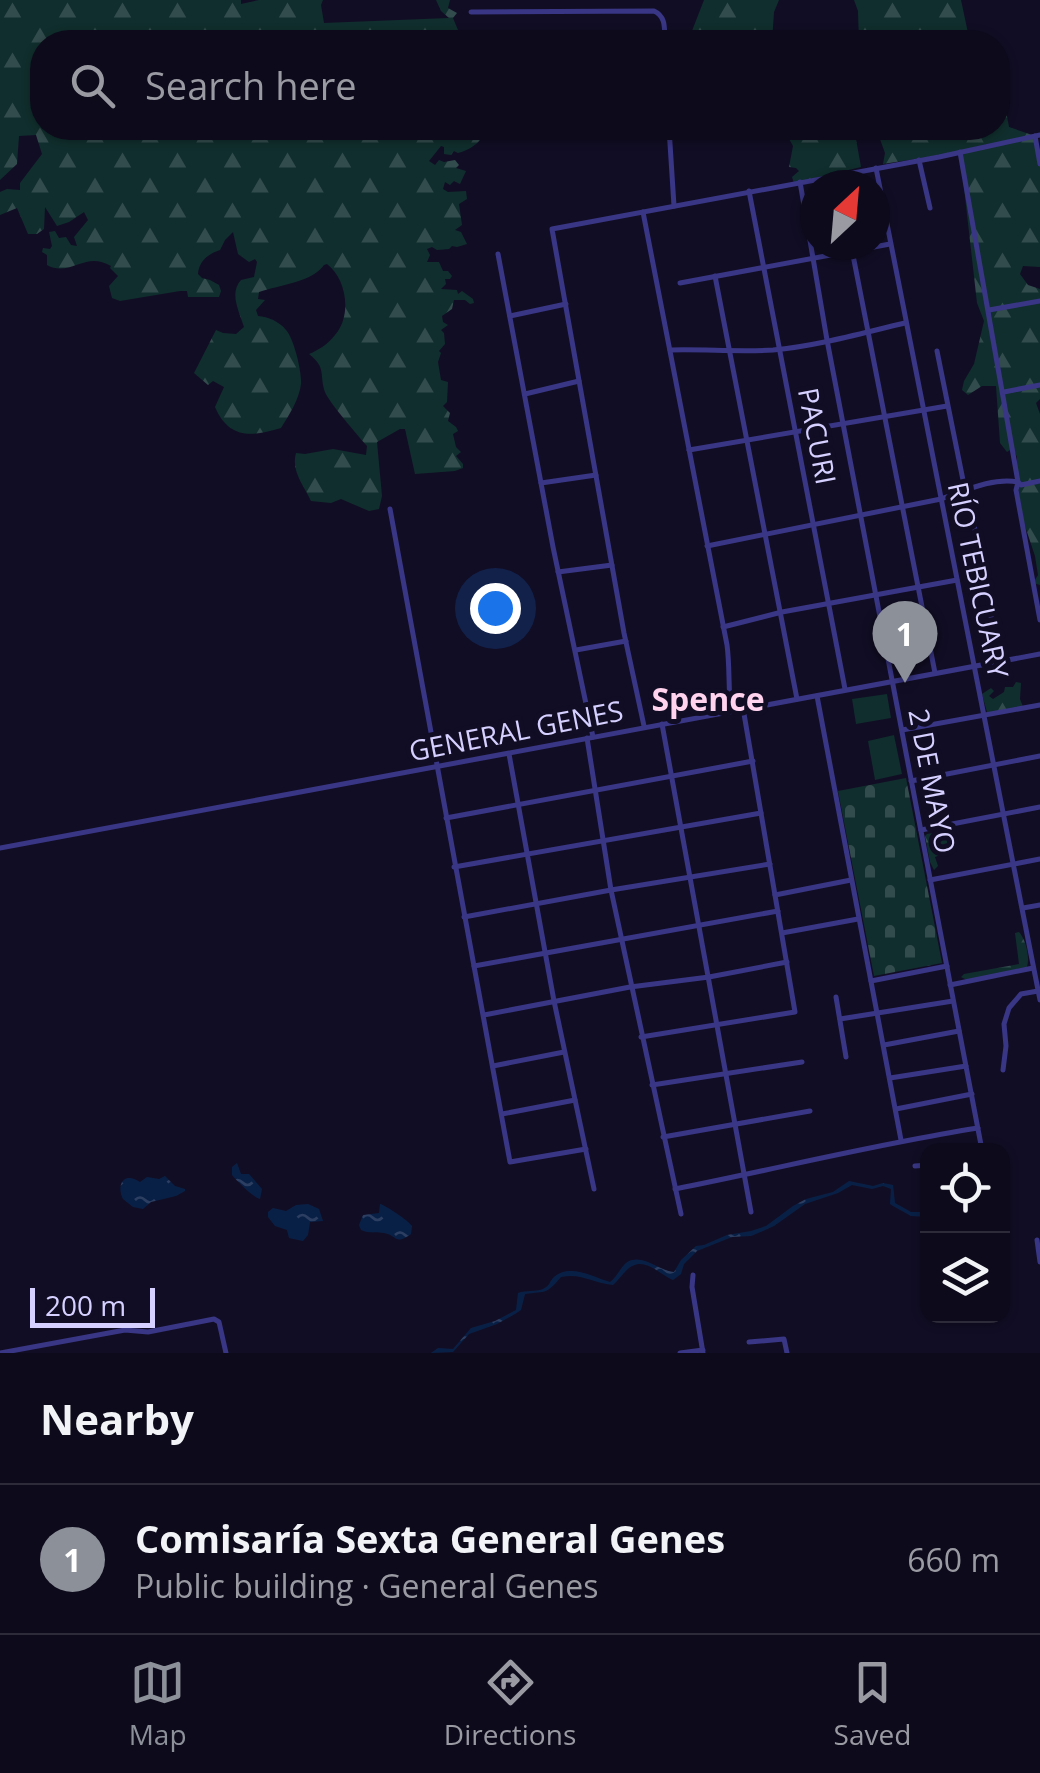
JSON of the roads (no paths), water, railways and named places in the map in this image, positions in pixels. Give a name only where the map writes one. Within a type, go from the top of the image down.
[{"type":"street","points":[[471,12],[654,11],[664,20],[664,30]]},
{"type":"street","points":[[865,170],[1037,135],[1040,164]]},
{"type":"street","points":[[671,140],[674,206]]},
{"type":"street","points":[[960,152],[1040,620]]},
{"type":"street","points":[[919,160],[930,208]]},
{"type":"street","points":[[644,727],[552,229],[800,182]]},
{"type":"street","name":"PACURI","points":[[749,191],[845,690]]},
{"type":"street","points":[[643,212],[723,627],[732,710]]},
{"type":"street","name":"RÍO TEBICUARY","points":[[890,244],[1040,1000]]},
{"type":"street","points":[[498,254],[576,650],[594,790],[620,939],[681,1214]]},
{"type":"street","points":[[680,283],[800,260]]},
{"type":"street","name":"2 DE MAYO","points":[[812,260],[981,1143]]},
{"type":"street","points":[[853,260],[935,673]]},
{"type":"street","points":[[715,276],[797,698]]},
{"type":"street","points":[[989,310],[1040,301]]},
{"type":"street","points":[[510,316],[566,304]]},
{"type":"street","points":[[670,350],[779,349],[905,323]]},
{"type":"street","points":[[937,351],[982,557],[998,662]]},
{"type":"street","points":[[524,394],[579,382]]},
{"type":"street","points":[[1004,392],[1040,384]]},
{"type":"street","points":[[689,450],[948,406]]},
{"type":"street","points":[[541,483],[596,475]]},
{"type":"street","points":[[708,546],[941,499],[1007,480],[1021,485],[1040,481]]},
{"type":"street","points":[[390,509],[510,1162],[586,1149]]},
{"type":"street","points":[[558,572],[612,565]]},
{"type":"street","points":[[723,627],[782,612],[957,580]]},
{"type":"street","points":[[576,650],[626,641]]},
{"type":"street","name":"GENERAL GENES","points":[[0,848],[1040,654]]},
{"type":"street","points":[[817,695],[901,1140]]},
{"type":"street","points":[[902,730],[1040,705]]},
{"type":"street","points":[[641,1037],[795,1012],[744,708]]},
{"type":"street","points":[[662,724],[751,1212]]},
{"type":"street","points":[[509,754],[554,1001],[594,1189]]},
{"type":"street","points":[[912,781],[1040,756]]},
{"type":"street","points":[[446,818],[752,761]]},
{"type":"street","points":[[921,830],[1040,808]]},
{"type":"street","points":[[454,867],[761,813]]},
{"type":"street","points":[[930,880],[1040,859]]},
{"type":"street","points":[[464,917],[770,864]]},
{"type":"street","points":[[775,895],[851,880]]},
{"type":"street","points":[[1022,909],[1040,906]]},
{"type":"street","points":[[474,966],[778,911]]},
{"type":"street","points":[[782,932],[858,919]]},
{"type":"street","points":[[1032,960],[1040,958]]},
{"type":"street","points":[[483,1015],[787,962]]},
{"type":"street","points":[[870,981],[946,966]]},
{"type":"street","points":[[950,985],[1033,968]]},
{"type":"street","points":[[1003,1070],[1004,1024],[1009,1008],[1021,994],[1038,992]]},
{"type":"street","points":[[836,996],[846,1057]]},
{"type":"street","points":[[840,1019],[953,1001]]},
{"type":"street","points":[[883,1046],[959,1031]]},
{"type":"street","points":[[493,1066],[564,1052]]},
{"type":"street","points":[[652,1085],[802,1062]]},
{"type":"street","points":[[890,1078],[966,1066]]},
{"type":"street","points":[[896,1110],[972,1094]]},
{"type":"street","points":[[502,1114],[575,1100]]},
{"type":"street","points":[[663,1137],[810,1110]]},
{"type":"street","points":[[675,1189],[901,1140],[978,1128]]},
{"type":"street","points":[[915,1166],[920,1165]]},
{"type":"street","points":[[1037,1240],[1040,1262]]},
{"type":"street","points":[[680,1353],[703,1352],[693,1275]]},
{"type":"street","points":[[0,1353],[125,1330],[148,1332],[214,1318],[219,1322],[226,1353]]},
{"type":"street","points":[[748,1342],[784,1339],[787,1353]]},
{"type":"water","points":[[237,1163],[241,1174],[249,1174],[262,1189],[260,1199],[232,1175],[232,1167]]},
{"type":"water","points":[[165,1176],[185,1191],[151,1202],[143,1209],[123,1199],[120,1188],[126,1179],[140,1182],[147,1177]]},
{"type":"water","points":[[849,1181],[893,1185],[895,1203],[911,1212],[920,1212],[920,1217],[890,1204],[891,1189],[852,1185],[805,1204],[763,1231],[732,1237],[697,1251],[673,1280],[643,1264],[629,1268],[613,1285],[575,1276],[561,1277],[545,1291],[525,1294],[521,1310],[469,1334],[453,1352],[431,1353],[438,1348],[453,1349],[471,1328],[516,1310],[518,1293],[543,1289],[560,1273],[582,1272],[610,1282],[632,1260],[674,1272],[696,1246],[766,1226],[806,1199],[833,1192]]},
{"type":"water","points":[[308,1204],[319,1209],[323,1221],[310,1222],[303,1241],[289,1238],[287,1230],[275,1226],[268,1217],[273,1208],[286,1211]]},
{"type":"water","points":[[380,1204],[410,1224],[411,1234],[399,1239],[361,1230],[363,1215],[379,1213]]},
{"type":"place","name":"Comisaría Sexta General Genes","points":[[905,683]]},
{"type":"district","name":"Spence","points":[[708,700]]}]
